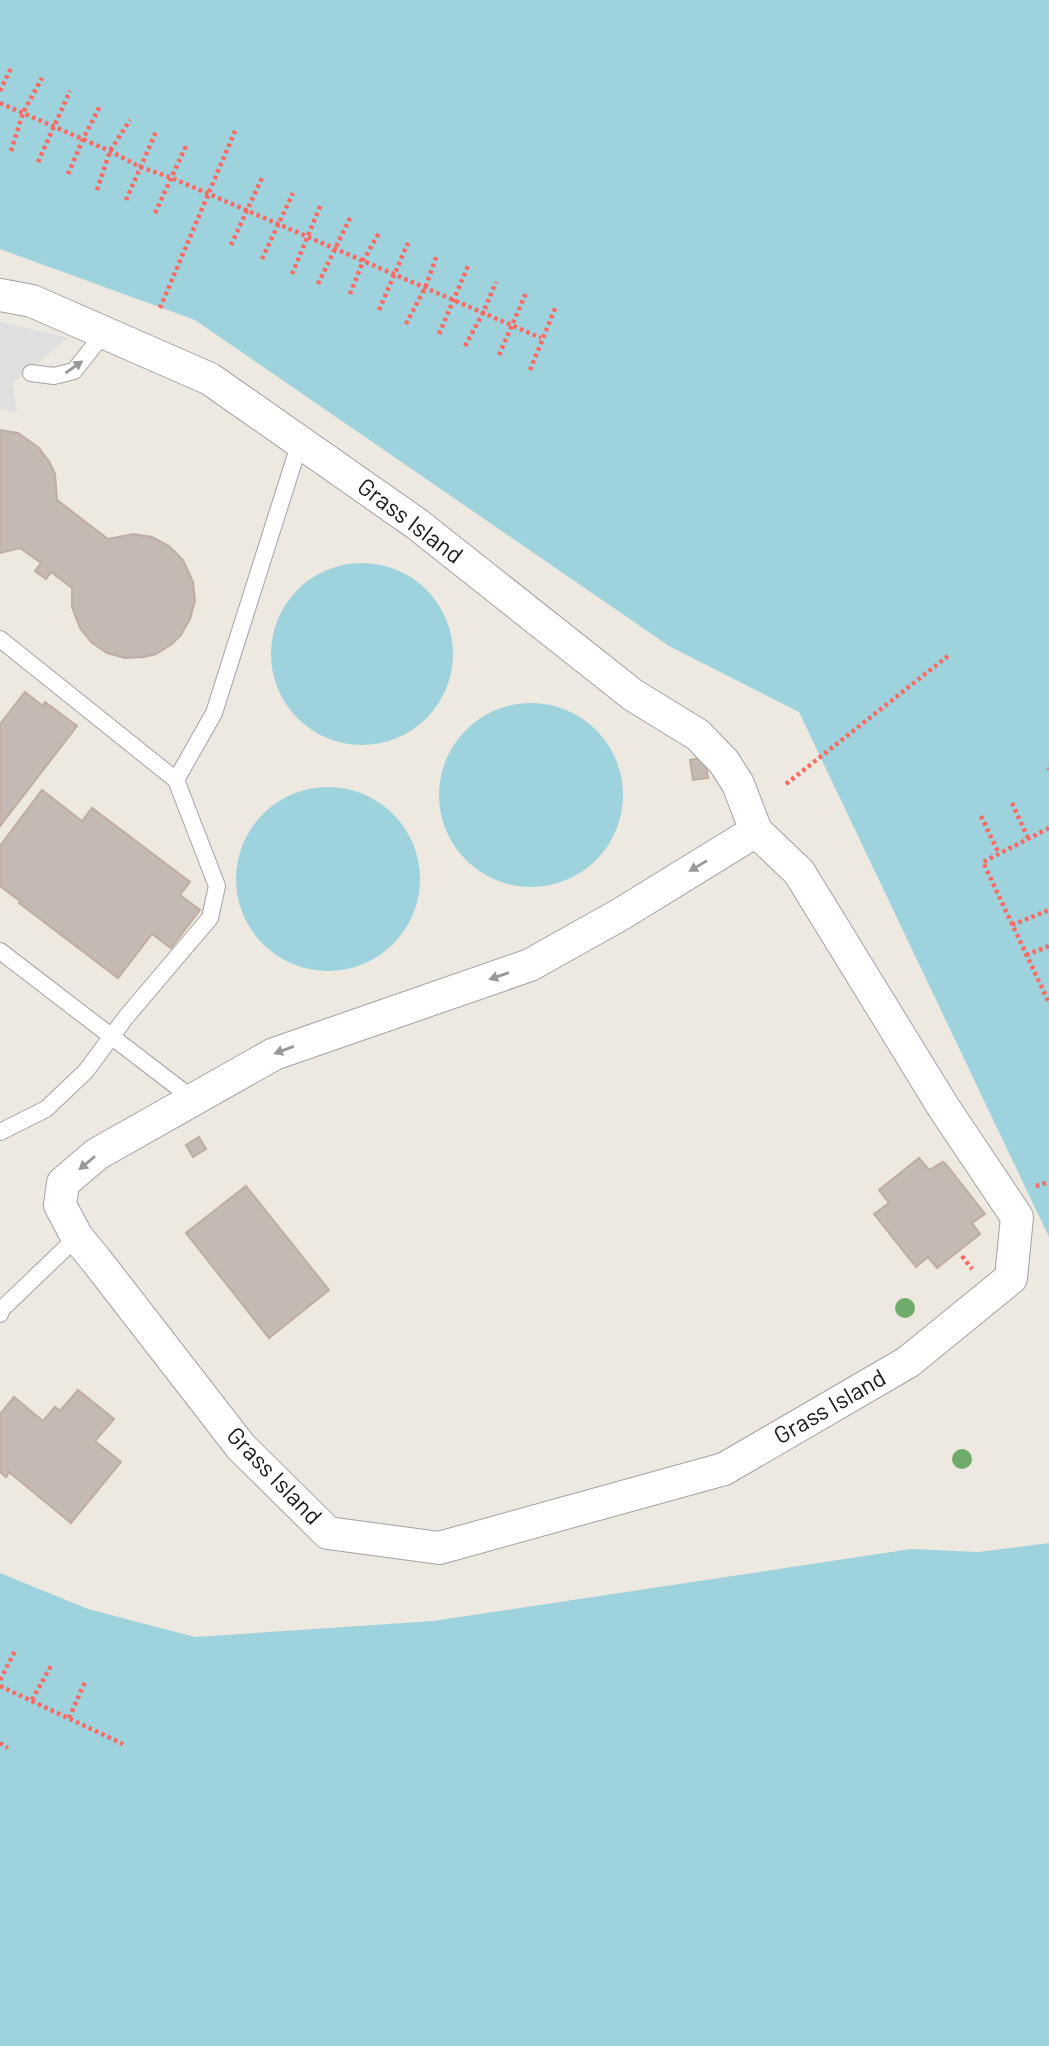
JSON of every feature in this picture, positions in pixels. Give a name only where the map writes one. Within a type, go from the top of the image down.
[{"type":"street","name":"Grass Island","points":[[0,295],[32,302],[210,379],[417,524],[633,695],[698,735],[724,762],[738,784],[756,831],[799,873],[944,1108],[1017,1217],[1011,1278],[908,1362],[723,1469],[439,1548],[328,1534],[241,1447],[96,1259],[76,1237],[60,1205],[63,1183],[97,1154],[274,1054],[530,965],[621,914],[756,831]]},
{"type":"lane","points":[[31,373],[54,376],[74,371],[104,333]]},
{"type":"lane","points":[[176,780],[214,713],[300,442]]},
{"type":"lane","points":[[0,639],[176,780],[218,886],[210,918],[126,1017],[86,1071],[46,1109],[0,1132]]},
{"type":"lane","points":[[0,951],[193,1099]]},
{"type":"lane","points":[[0,1314],[76,1237]]},
{"type":"path","points":[[0,91],[12,66]]},
{"type":"path","points":[[11,151],[23,113],[43,78]]},
{"type":"path","points":[[38,162],[70,91]]},
{"type":"path","points":[[0,103],[140,167],[172,178],[541,338]]},
{"type":"path","points":[[68,174],[100,106]]},
{"type":"path","points":[[97,190],[110,151],[130,120]]},
{"type":"path","points":[[160,308],[235,131]]},
{"type":"path","points":[[126,200],[156,132]]},
{"type":"path","points":[[155,213],[186,146]]},
{"type":"path","points":[[231,245],[262,178]]},
{"type":"path","points":[[262,259],[293,193]]},
{"type":"path","points":[[292,274],[321,204]]},
{"type":"path","points":[[318,284],[350,218]]},
{"type":"path","points":[[350,294],[363,261],[380,231]]},
{"type":"path","points":[[379,310],[408,243]]},
{"type":"path","points":[[406,324],[425,288],[437,255]]},
{"type":"path","points":[[439,334],[468,266]]},
{"type":"path","points":[[466,346],[496,282]]},
{"type":"path","points":[[499,355],[526,293]]},
{"type":"path","points":[[530,370],[556,306]]},
{"type":"path","points":[[786,784],[948,656]]},
{"type":"path","points":[[1012,803],[1028,838]]},
{"type":"path","points":[[981,816],[999,854]]},
{"type":"path","points":[[1049,828],[983,862],[1049,1003]]},
{"type":"path","points":[[1012,925],[1049,910]]},
{"type":"path","points":[[1026,955],[1049,946]]},
{"type":"path","points":[[1040,984],[1049,980]]},
{"type":"path","points":[[0,1680],[16,1649]]},
{"type":"path","points":[[32,1700],[52,1664]]},
{"type":"path","points":[[69,1718],[85,1682]]},
{"type":"path","points":[[0,1686],[123,1744]]},
{"type":"path","points":[[0,1743],[8,1748]]},
{"type":"shaded area","points":[[0,322],[68,338],[13,383],[17,413],[0,408]]},
{"type":"water","points":[[0,0],[1049,0],[1049,1237],[799,712],[669,646],[195,320],[0,249]]},
{"type":"water","points":[[362,563],[397,570],[413,578],[426,590],[438,603],[446,619],[453,654],[446,689],[438,705],[426,718],[413,730],[397,738],[362,745],[327,738],[311,730],[298,718],[286,705],[278,689],[271,654],[278,619],[286,603],[298,590],[311,578],[327,570]]},
{"type":"water","points":[[531,703],[566,710],[596,730],[616,760],[623,795],[616,830],[596,860],[566,880],[531,887],[496,880],[466,860],[446,830],[439,795],[446,760],[466,730],[496,710]]},
{"type":"water","points":[[328,787],[363,794],[393,814],[413,844],[420,879],[413,914],[393,944],[363,964],[328,971],[293,964],[263,944],[243,914],[236,879],[243,844],[263,814],[293,794]]},
{"type":"water","points":[[1049,1543],[1049,2046],[0,2046],[0,1573],[88,1609],[195,1637],[433,1621],[911,1549],[978,1552]]},
{"type":"building","points":[[0,430],[18,433],[39,448],[55,474],[57,500],[108,539],[133,534],[152,537],[169,546],[183,560],[193,582],[195,601],[190,619],[172,644],[156,654],[144,657],[125,658],[107,653],[91,642],[80,628],[72,607],[72,588],[51,572],[46,579],[35,571],[41,563],[20,548],[0,553]]},
{"type":"building","points":[[25,692],[43,706],[45,702],[77,726],[0,826],[0,724]]},
{"type":"building","points":[[705,757],[708,778],[693,780],[690,760]]},
{"type":"building","points":[[42,790],[82,821],[92,808],[190,882],[180,895],[200,910],[171,948],[152,934],[118,978],[0,886],[0,846]]},
{"type":"building","points":[[199,1137],[206,1149],[193,1157],[186,1145]]},
{"type":"building","points":[[919,1158],[929,1170],[945,1163],[985,1214],[972,1223],[980,1234],[937,1268],[928,1257],[916,1267],[874,1214],[889,1203],[879,1190]]},
{"type":"building","points":[[246,1186],[329,1290],[269,1338],[186,1233]]},
{"type":"building","points":[[78,1390],[114,1419],[95,1441],[121,1462],[71,1523],[9,1472],[6,1477],[0,1472],[0,1414],[14,1397],[43,1421],[55,1407],[60,1411]]}]
